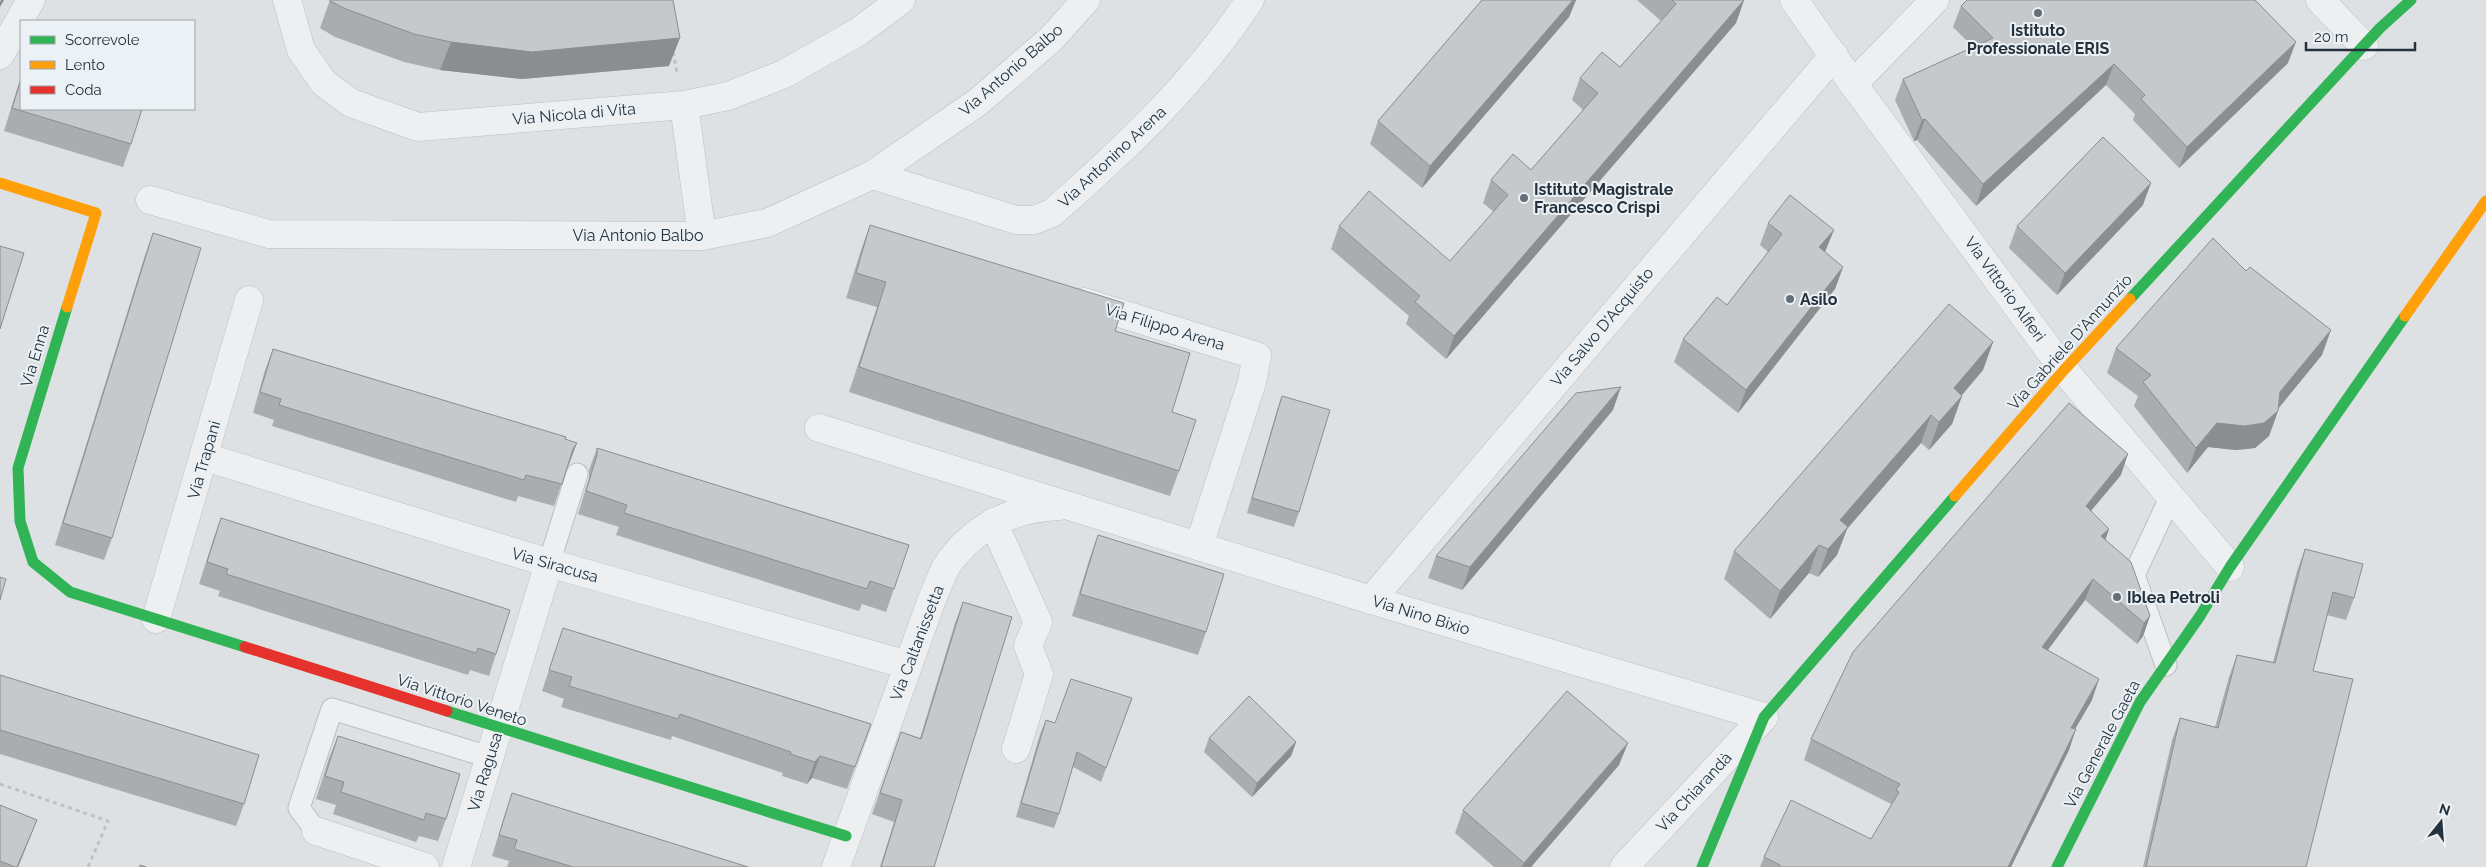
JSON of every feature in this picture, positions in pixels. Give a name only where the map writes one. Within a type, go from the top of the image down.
[{"type":"main road","name":"Via Gabriele D'Annunzio","points":[[1702,867],[1764,717],[2064,370],[2364,46],[2411,0]]},
{"type":"main road","name":"Via Enna","points":[[0,183],[96,213],[18,468],[20,521],[33,562],[70,592]]},
{"type":"main road","name":"Via Generale Gaeta","points":[[2057,867],[2140,702],[2200,616],[2230,567],[2486,201]]},
{"type":"main road","name":"Via Vittorio Veneto","points":[[70,592],[846,836]]},
{"type":"street","points":[[1,51],[31,0]]},
{"type":"street","name":"Via Nicola di Vita","points":[[288,0],[301,50],[324,83],[351,103],[418,127],[684,105],[728,96],[784,74],[858,32],[901,0]]},
{"type":"street","name":"Via Antonio Balbo","points":[[150,200],[269,234],[702,236],[767,223],[872,175],[978,102],[1051,39],[1086,0]]},
{"type":"street","name":"Via Antonino Arena","points":[[872,175],[1016,220],[1034,220],[1052,213],[1158,116],[1225,37],[1250,0]]},
{"type":"street","name":"Via Vittorio Alfieri","points":[[1794,0],[1853,84],[2064,370],[2230,567]]},
{"type":"street","points":[[1853,84],[1935,0]]},
{"type":"street","points":[[2320,0],[2364,46]]},
{"type":"street","name":"Via Salvo D'Acquisto","points":[[1371,600],[1834,55]]},
{"type":"street","points":[[684,105],[702,236]]},
{"type":"street","name":"Via Filippo Arena","points":[[1060,295],[1257,356],[1252,382],[1199,546]]},
{"type":"street","name":"Via Trapani","points":[[156,619],[205,457],[249,300]]},
{"type":"street","points":[[819,428],[1080,509]]},
{"type":"street","name":"Via Siracusa","points":[[205,457],[549,563],[908,665]]},
{"type":"street","name":"Via Caltanissetta","points":[[836,867],[932,599],[949,562],[974,534],[994,522],[1039,507],[1061,506],[1080,509]]},
{"type":"street","name":"Via Nino Bixio","points":[[1080,509],[1371,600],[1764,717]]},
{"type":"street","points":[[994,522],[1038,622],[1028,646],[1039,674],[1016,749]]},
{"type":"street","name":"Via Ragusa","points":[[456,867],[549,563]]},
{"type":"street","name":"Via Chiarandà","points":[[1624,867],[1764,717]]},
{"type":"street","points":[[316,831],[425,867]]},
{"type":"lane","points":[[549,563],[577,474]]},
{"type":"lane","points":[[2166,665],[2134,576],[2171,496]]},
{"type":"lane","points":[[316,831],[299,808],[332,708],[490,756]]},
{"type":"path","points":[[672,48],[684,105]]},
{"type":"path","points":[[0,784],[108,821],[88,867]]},
{"type":"building","points":[[330,0],[673,0],[680,38],[532,52],[451,42],[414,34],[346,9]]},
{"type":"building","points":[[1482,0],[1573,0],[1430,166],[1378,121]]},
{"type":"building","points":[[1672,0],[1744,0],[1454,336],[1415,302],[1420,296],[1339,226],[1369,191],[1450,261],[1508,195],[1491,180],[1513,154],[1531,170],[1598,93],[1580,78],[1602,52],[1620,67],[1676,4]]},
{"type":"building","points":[[1967,0],[2255,0],[2296,42],[2187,147],[2141,99],[2145,95],[2114,64],[1983,184],[1925,119],[1922,120],[1903,79],[1993,38],[1961,6]]},
{"type":"building","points":[[20,83],[20,110],[142,110],[131,144],[12,108]]},
{"type":"building","points":[[2103,137],[2151,183],[2065,273],[2017,226]]},
{"type":"building","points":[[1790,195],[1834,230],[1819,247],[1843,267],[1746,390],[1683,339],[1717,297],[1727,305],[1782,234],[1768,223]]},
{"type":"building","points":[[870,225],[1124,303],[1115,331],[1190,353],[1172,412],[1196,420],[1179,471],[859,367],[886,282],[856,273]]},
{"type":"building","points":[[153,233],[201,248],[112,538],[63,523]]},
{"type":"building","points":[[2213,238],[2246,271],[2250,267],[2331,330],[2280,392],[2278,411],[2264,423],[2245,426],[2217,423],[2196,448],[2143,382],[2151,375],[2116,348]]},
{"type":"building","points":[[0,246],[24,253],[0,329]]},
{"type":"building","points":[[1949,304],[1993,342],[1954,388],[1962,396],[1939,422],[1931,415],[1840,520],[1848,527],[1828,549],[1819,545],[1780,591],[1734,551]]},
{"type":"building","points":[[273,349],[566,437],[565,439],[577,443],[573,449],[562,484],[526,475],[524,480],[279,405],[281,399],[260,392]]},
{"type":"building","points":[[1621,387],[1470,567],[1436,556],[1576,393]]},
{"type":"building","points":[[1282,396],[1330,410],[1299,512],[1252,498]]},
{"type":"building","points":[[2069,403],[2128,454],[2086,506],[2109,529],[2101,536],[2131,562],[2150,616],[2144,623],[2093,579],[2042,647],[2099,679],[2071,728],[2076,729],[2008,867],[1780,867],[1780,865],[1764,857],[1791,800],[1871,839],[1899,792],[1896,790],[1900,784],[1811,739],[1853,652]]},
{"type":"building","points":[[597,448],[909,545],[894,589],[870,581],[867,589],[624,513],[627,505],[586,491],[597,455]]},
{"type":"building","points":[[221,518],[510,610],[496,654],[478,648],[476,653],[226,574],[228,569],[207,562]]},
{"type":"building","points":[[1098,535],[1224,574],[1206,632],[1080,594]]},
{"type":"building","points":[[2305,549],[2363,564],[2354,598],[2333,592],[2313,671],[2353,679],[2306,867],[2146,867],[2180,718],[2218,728],[2237,655],[2275,663]]},
{"type":"building","points":[[0,577],[6,579],[0,600]]},
{"type":"building","points":[[963,602],[1012,617],[934,867],[881,867],[902,800],[880,793],[901,732],[921,739]]},
{"type":"building","points":[[563,628],[871,724],[855,767],[820,756],[815,762],[680,714],[678,719],[569,686],[572,677],[549,670]]},
{"type":"building","points":[[0,675],[259,755],[244,804],[0,730]]},
{"type":"building","points":[[1071,679],[1132,698],[1106,768],[1077,752],[1059,814],[1021,803],[1046,720],[1055,723]]},
{"type":"building","points":[[1567,691],[1628,743],[1524,863],[1463,810]]},
{"type":"building","points":[[1249,696],[1296,742],[1257,783],[1209,738]]},
{"type":"building","points":[[338,736],[460,774],[446,819],[426,813],[424,820],[341,792],[344,782],[325,776]]},
{"type":"building","points":[[512,793],[748,867],[573,867],[514,849],[517,840],[499,835]]},
{"type":"building","points":[[0,805],[37,820],[17,867],[0,861]]},
{"type":"traffic: fast","points":[[2130,299],[2380,28],[2411,0]]},
{"type":"traffic: fast","points":[[67,307],[18,468],[20,521],[33,562],[70,592],[245,647]]},
{"type":"traffic: fast","points":[[2057,867],[2140,702],[2200,616],[2230,567],[2405,316]]},
{"type":"traffic: fast","points":[[1702,867],[1764,717],[1955,496]]},
{"type":"traffic: fast","points":[[447,711],[846,836]]},
{"type":"traffic: slow","points":[[0,183],[96,213],[67,307]]},
{"type":"traffic: slow","points":[[2405,316],[2486,201]]},
{"type":"traffic: slow","points":[[1955,496],[2064,370],[2130,299]]},
{"type":"traffic: jam","points":[[245,647],[447,711]]},
{"type":"place","name":"Istituto Professionale ERIS","points":[[2038,13]]},
{"type":"place","name":"Istituto Magistrale Francesco Crispi","points":[[1524,198]]},
{"type":"place","name":"Asilo","points":[[1790,299]]},
{"type":"place","name":"Iblea Petroli","points":[[2117,597]]}]
